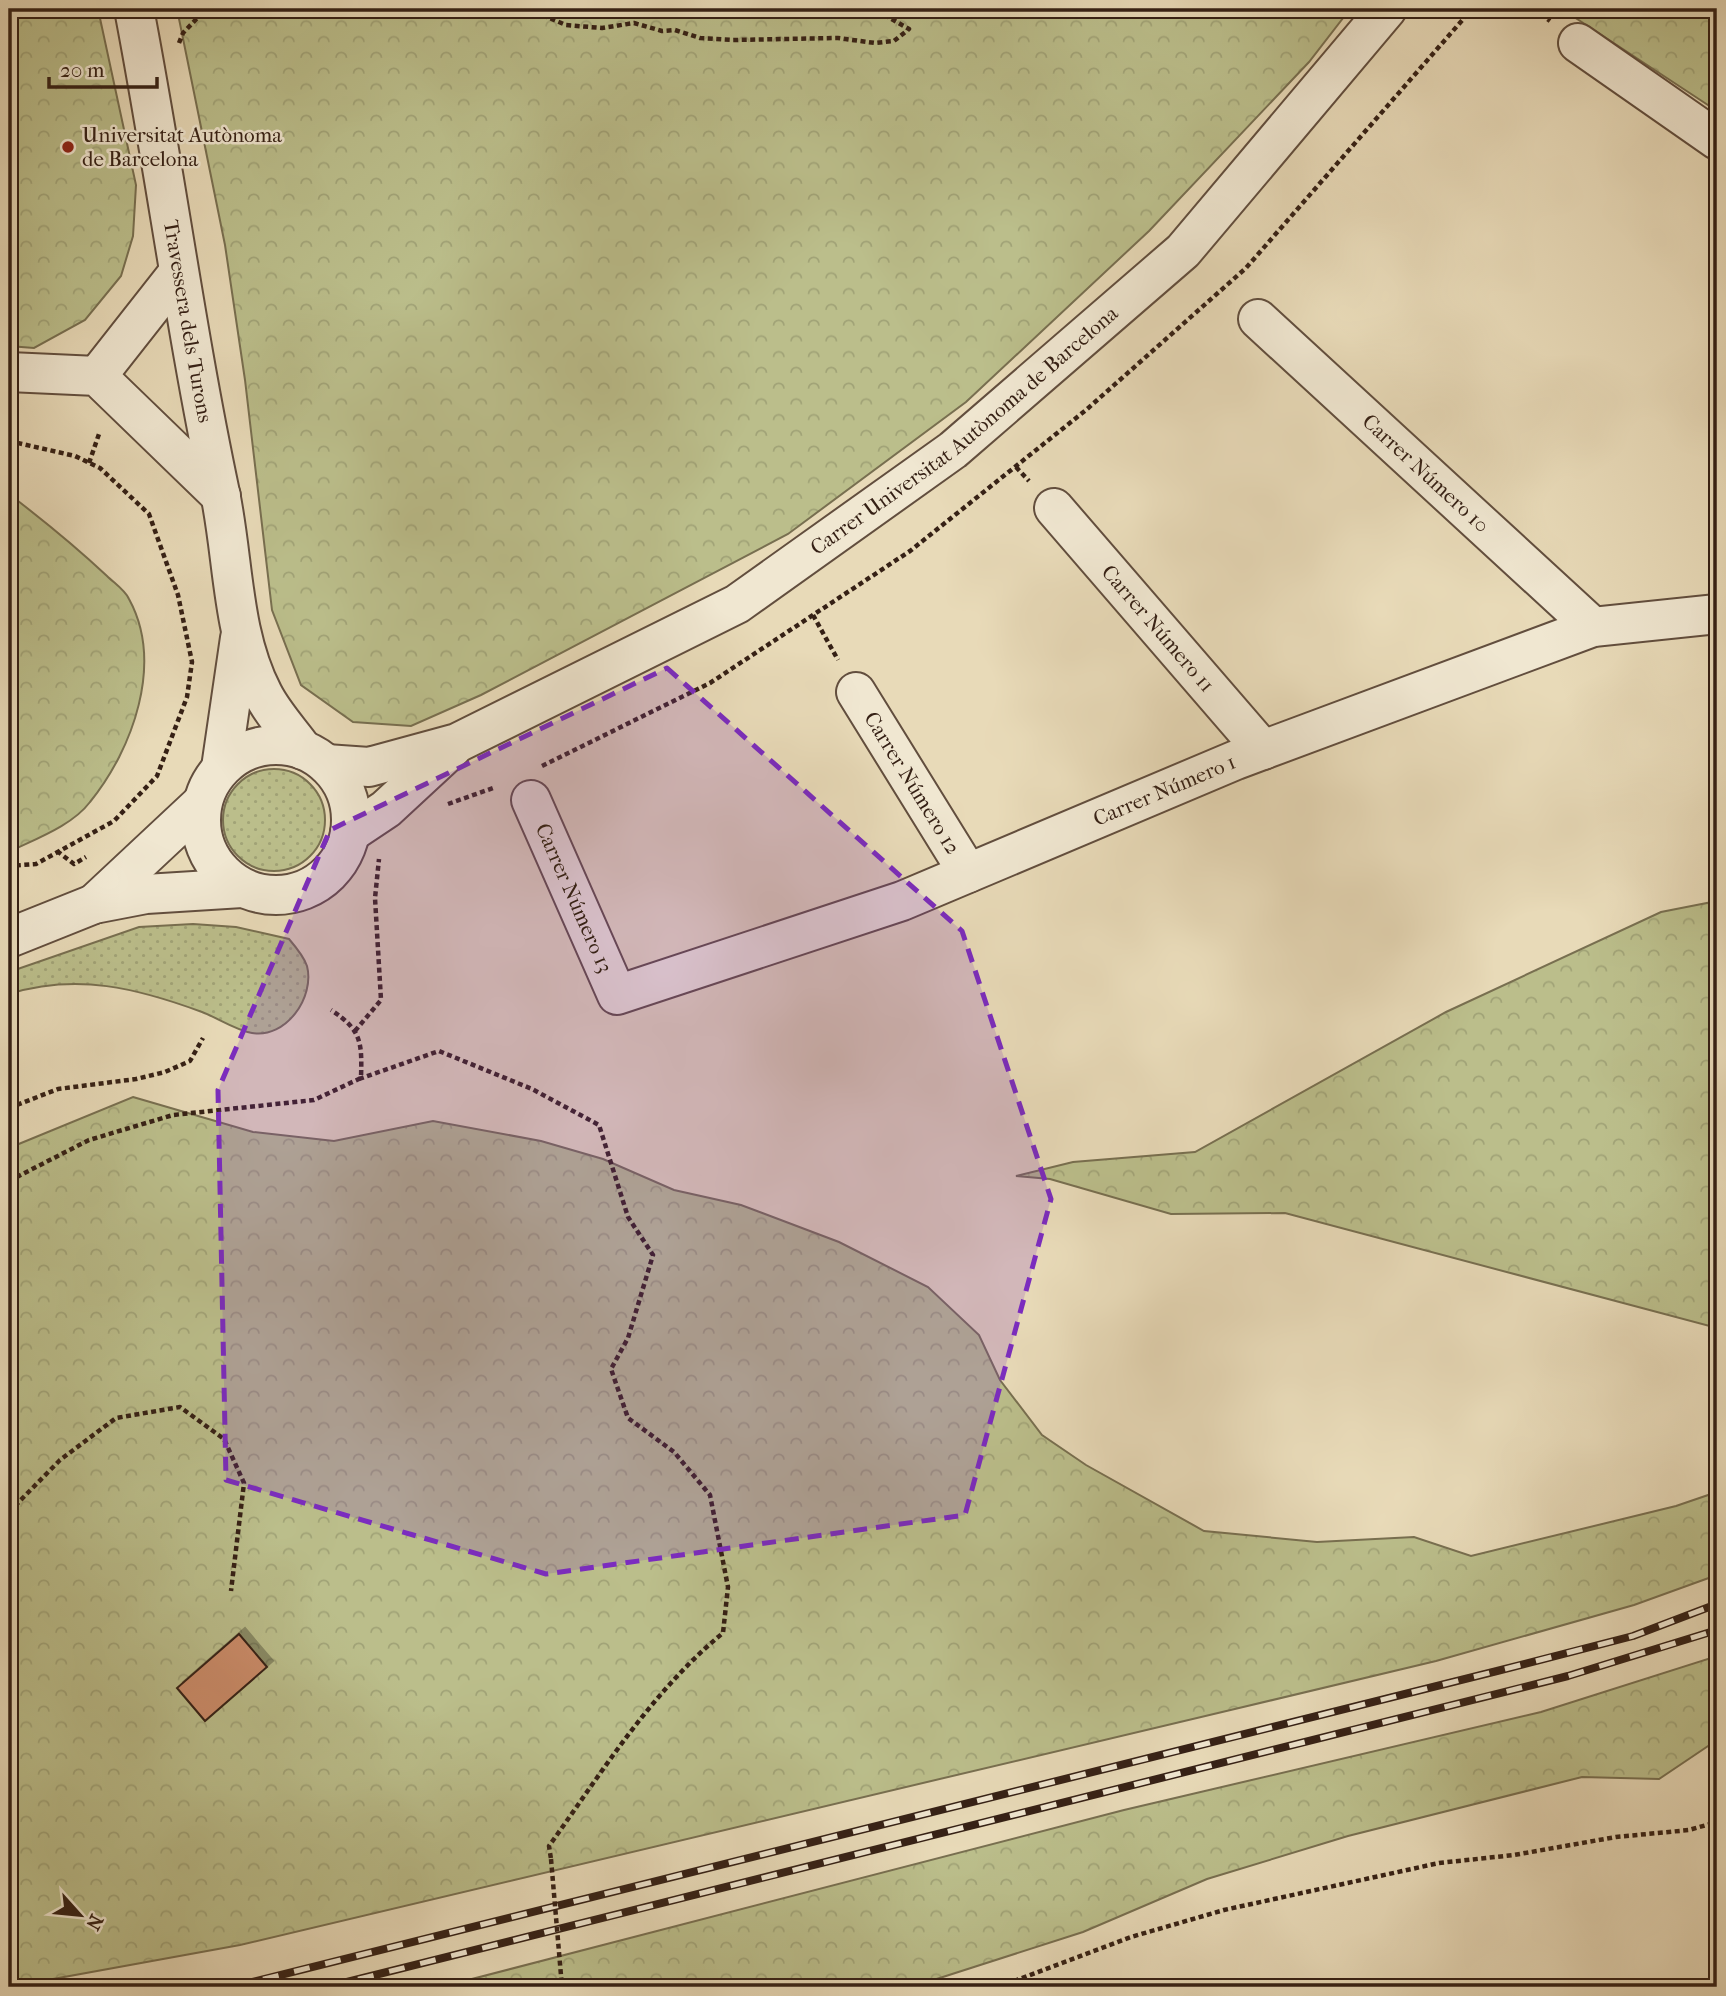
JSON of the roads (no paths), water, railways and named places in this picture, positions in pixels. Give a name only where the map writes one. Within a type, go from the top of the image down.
[{"type":"street","name":"Travessera dels Turons","points":[[134,9],[162,154],[178,273],[221,496],[241,633],[262,692],[315,757]]},
{"type":"street","name":"Carrer Universitat Autònoma de Barcelona","points":[[315,757],[369,767],[457,743],[737,604],[953,450],[1183,251],[1387,9]]},
{"type":"street","points":[[1578,43],[1717,140]]},
{"type":"street","points":[[97,376],[178,273]]},
{"type":"street","name":"Carrer Número 10","points":[[1258,319],[1593,627]]},
{"type":"street","points":[[9,372],[97,376],[221,496]]},
{"type":"street","name":"Carrer Número 11","points":[[1054,508],[1263,750]]},
{"type":"street","name":"Carrer Número 1","points":[[617,995],[902,901],[1263,750],[1593,627],[1717,614]]},
{"type":"street","name":"Travessera dels Turons","points":[[221,768],[241,633]]},
{"type":"street","name":"Carrer Número 12","points":[[856,692],[968,873]]},
{"type":"street","name":"Carrer Universitat Autònoma de Barcelona","points":[[350,833],[386,808],[457,743]]},
{"type":"street","points":[[9,938],[94,904],[146,894],[242,888],[273,895],[311,886],[333,869],[350,833],[350,811],[345,790],[315,757],[289,745],[259,746],[238,754],[213,778],[202,803],[201,831],[207,852],[224,875],[242,888]]},
{"type":"street","name":"Carrer Número 13","points":[[531,800],[617,995]]},
{"type":"street","points":[[94,904],[202,803]]},
{"type":"railway","points":[[232,1987],[1633,1636],[1717,1604]]},
{"type":"railway","points":[[327,1987],[1568,1676],[1717,1630]]},
{"type":"place","name":"Universitat Autònoma de Barcelona","points":[[68,147]]}]
